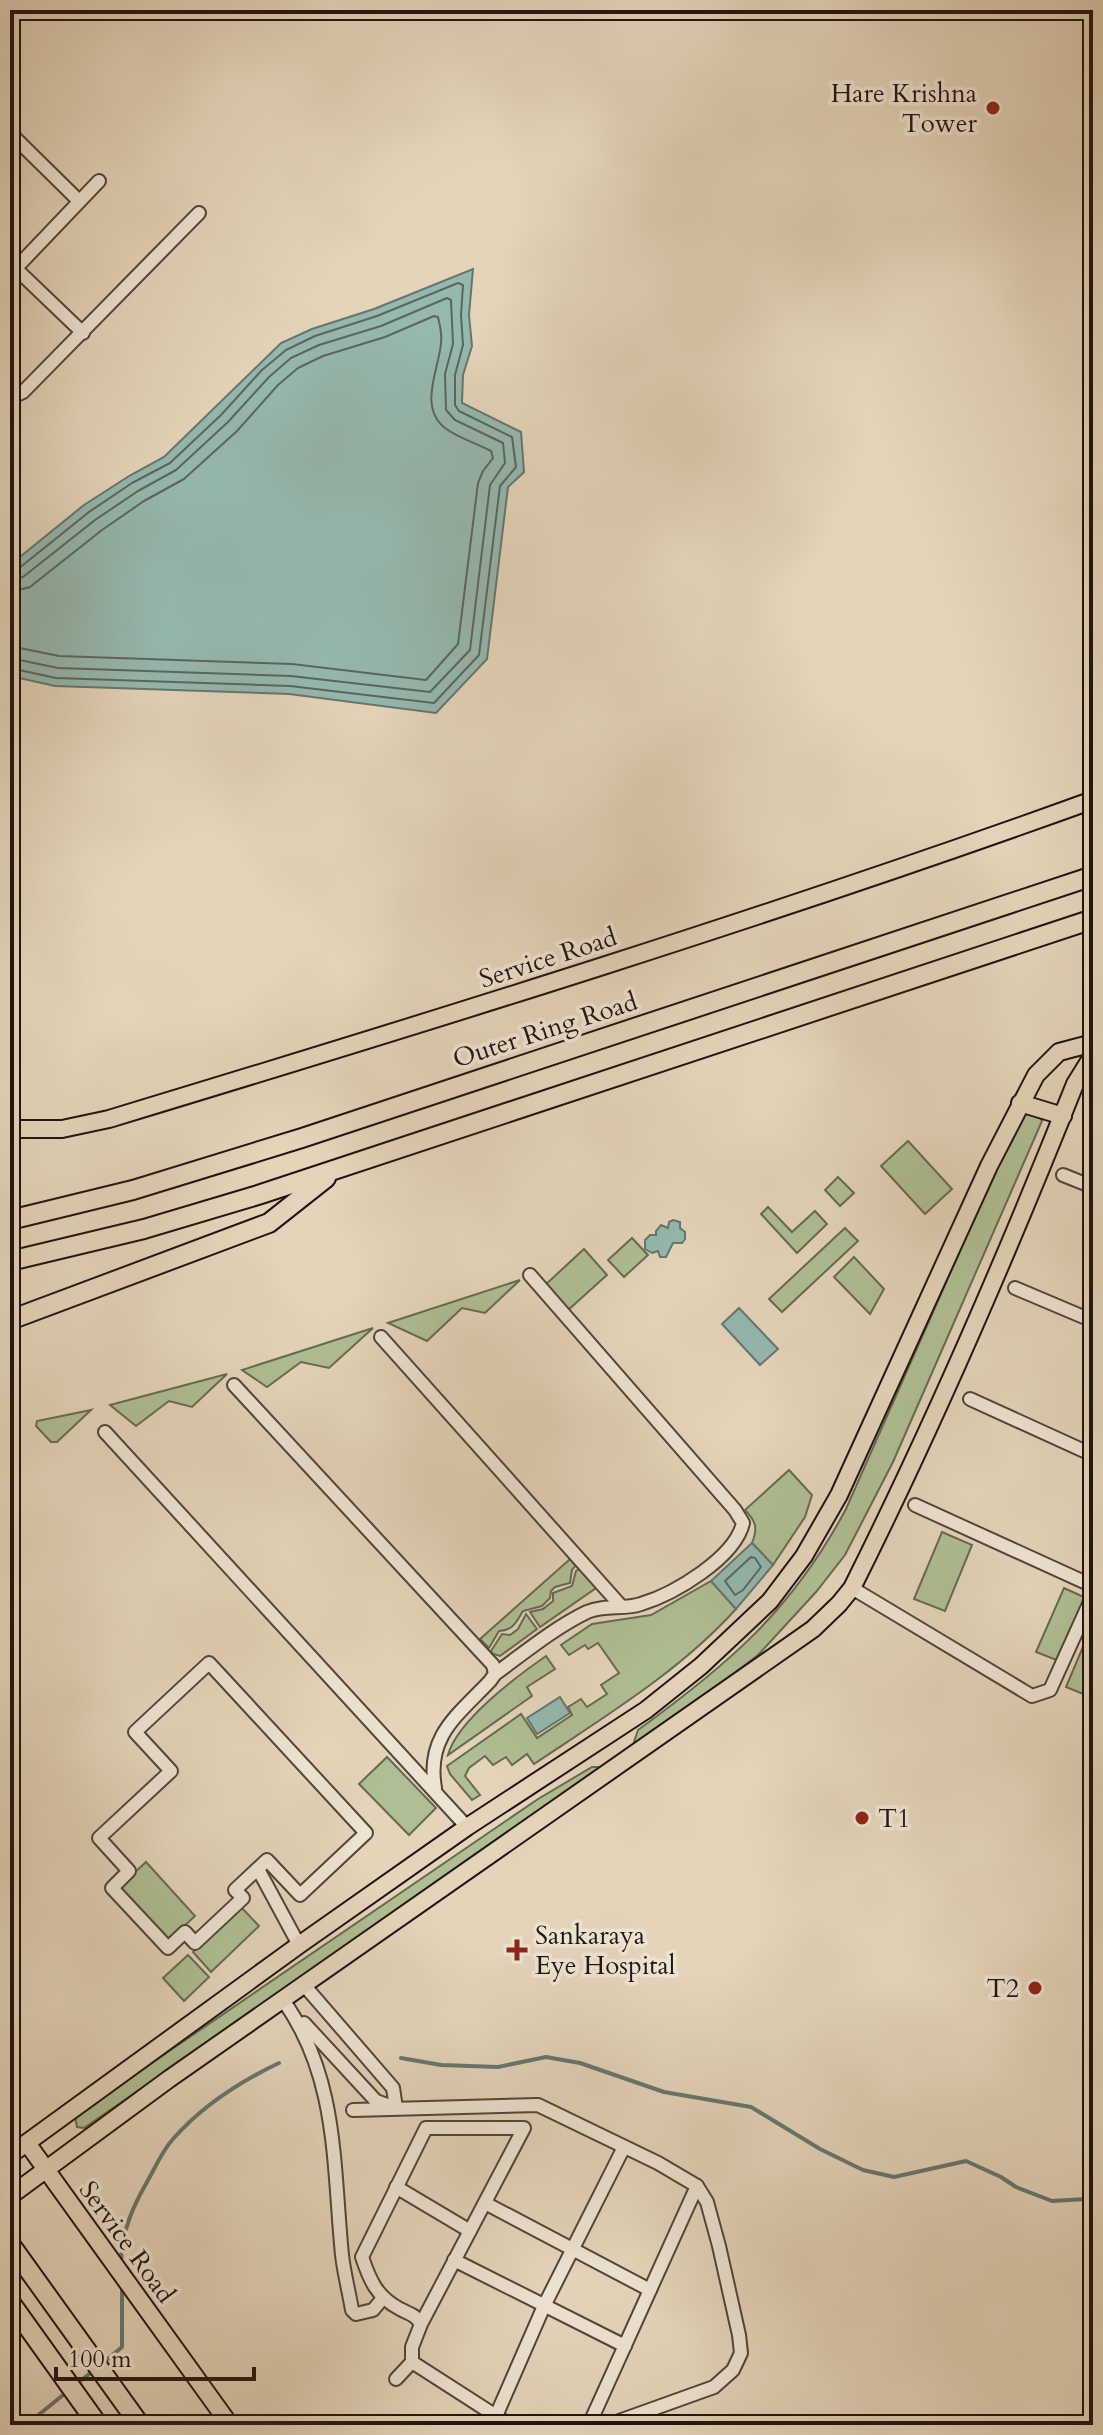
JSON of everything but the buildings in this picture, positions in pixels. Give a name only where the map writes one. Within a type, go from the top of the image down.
[{"type":"highway","name":"Outer Ring Road","points":[[10,1220],[133,1190],[260,1152],[1093,876]]},
{"type":"highway","points":[[10,1261],[159,1225],[338,1169],[1093,919]]},
{"type":"highway","points":[[10,1320],[269,1223],[338,1169]]},
{"type":"highway","points":[[10,2244],[140,2425]]},
{"type":"highway","points":[[10,2302],[98,2425]]},
{"type":"main road","name":"Service Road","points":[[10,1129],[62,1129],[109,1119],[353,1045],[900,869],[1093,800]]},
{"type":"main road","points":[[10,2155],[467,1827],[646,1710],[701,1666],[770,1601],[804,1556],[839,1495],[989,1166],[1036,1075],[1059,1052],[1093,1043]]},
{"type":"main road","points":[[10,2196],[169,2079],[813,1629],[839,1604],[852,1588],[947,1391],[1075,1084],[1093,1055]]},
{"type":"main road","points":[[1020,1103],[1063,1116]]},
{"type":"main road","points":[[604,1738],[620,1764]]},
{"type":"main road","name":"Service Road","points":[[27,2143],[230,2425]]},
{"type":"street","points":[[10,133],[79,201]]},
{"type":"street","points":[[83,333],[13,265],[99,181]]},
{"type":"street","points":[[10,398],[23,392],[199,213]]},
{"type":"street","points":[[1093,1172],[1070,1177],[1093,1187]]},
{"type":"street","points":[[436,1791],[431,1767],[440,1737],[495,1674],[538,1642],[587,1612],[603,1607],[638,1606],[697,1575],[738,1539],[743,1523],[735,1510],[530,1275]]},
{"type":"street","points":[[1015,1288],[1093,1321]]},
{"type":"street","points":[[381,1337],[621,1606]]},
{"type":"street","points":[[234,1385],[486,1656],[495,1674]]},
{"type":"street","points":[[970,1399],[1093,1455]]},
{"type":"street","points":[[105,1432],[467,1827]]},
{"type":"street","points":[[915,1505],[1093,1586]]},
{"type":"street","points":[[852,1588],[1032,1696],[1050,1690],[1093,1595]]},
{"type":"street","points":[[209,1663],[366,1833],[300,1895],[267,1860],[258,1869],[235,1890],[243,1898],[195,1943],[185,1932],[168,1948],[112,1888],[129,1871],[99,1838],[171,1771],[135,1732],[209,1663]]},
{"type":"street","points":[[258,1869],[299,1945]]},
{"type":"street","points":[[304,1985],[393,2088],[396,2108]]},
{"type":"street","points":[[285,1998],[309,2029],[376,2101],[396,2108]]},
{"type":"street","points":[[285,1998],[313,2053],[325,2092],[337,2178],[342,2254],[352,2310],[356,2314],[373,2310],[383,2298]]},
{"type":"street","points":[[369,2094],[386,2079]]},
{"type":"street","points":[[396,2379],[412,2362],[412,2347],[421,2324],[538,2105]]},
{"type":"street","points":[[353,2110],[449,2110],[538,2105],[697,2186],[707,2202],[715,2232],[741,2353],[733,2370],[714,2387],[608,2425]]},
{"type":"street","points":[[421,2324],[415,2316],[383,2298],[373,2287],[362,2257],[426,2128],[524,2128]]},
{"type":"street","points":[[496,2416],[544,2306],[624,2147]]},
{"type":"street","points":[[589,2425],[697,2186]]},
{"type":"street","points":[[396,2187],[470,2231]]},
{"type":"street","points":[[485,2203],[650,2290]]},
{"type":"street","points":[[454,2260],[625,2346]]},
{"type":"street","points":[[412,2362],[510,2425]]},
{"type":"green space","points":[[1028,1111],[1036,1113],[1042,1121],[893,1462],[845,1555],[816,1592],[758,1655],[636,1749],[634,1742],[638,1730],[701,1682],[756,1633],[804,1577],[825,1545],[846,1509],[1020,1115]]},
{"type":"green space","points":[[908,1141],[952,1189],[925,1214],[881,1166]]},
{"type":"green space","points":[[838,1177],[854,1193],[840,1206],[825,1190]]},
{"type":"green space","points":[[768,1207],[792,1232],[815,1211],[827,1224],[797,1253],[761,1214]]},
{"type":"green space","points":[[845,1228],[858,1241],[782,1312],[769,1299]]},
{"type":"green space","points":[[632,1238],[648,1255],[624,1277],[608,1260]]},
{"type":"green space","points":[[584,1249],[607,1275],[567,1311],[544,1286]]},
{"type":"green space","points":[[854,1257],[884,1289],[870,1314],[834,1277]]},
{"type":"green space","points":[[520,1280],[485,1313],[462,1308],[427,1341],[388,1323]]},
{"type":"green space","points":[[373,1328],[329,1368],[301,1362],[267,1387],[242,1370]]},
{"type":"green space","points":[[227,1374],[192,1407],[169,1401],[136,1426],[110,1405]]},
{"type":"green space","points":[[91,1410],[57,1442],[51,1442],[36,1426],[37,1421]]},
{"type":"green space","points":[[789,1470],[812,1495],[805,1517],[773,1565],[752,1543],[755,1525],[745,1510]]},
{"type":"green space","points":[[942,1532],[972,1545],[945,1611],[914,1599]]},
{"type":"green space","points":[[570,1559],[576,1565],[570,1583],[555,1587],[542,1606],[523,1611],[511,1627],[499,1631],[489,1648],[480,1639]]},
{"type":"green space","points":[[580,1568],[596,1588],[540,1627],[530,1612],[543,1609],[553,1601],[553,1593],[572,1586],[576,1571]]},
{"type":"green space","points":[[711,1581],[736,1609],[690,1653],[640,1692],[534,1764],[527,1754],[512,1765],[506,1757],[493,1765],[485,1756],[469,1768],[465,1776],[480,1795],[472,1800],[450,1774],[447,1766],[521,1714],[537,1738],[572,1715],[568,1707],[581,1699],[587,1707],[607,1694],[601,1685],[619,1673],[598,1643],[588,1649],[585,1645],[569,1655],[561,1645],[592,1624],[651,1615]]},
{"type":"green space","points":[[1064,1588],[1086,1598],[1059,1661],[1036,1652]]},
{"type":"green space","points":[[526,1614],[537,1629],[500,1656],[493,1654],[491,1651],[502,1634],[510,1635],[518,1629]]},
{"type":"green space","points":[[1093,1623],[1093,1698],[1066,1687]]},
{"type":"green space","points":[[546,1656],[555,1669],[527,1687],[532,1696],[448,1755],[475,1714]]},
{"type":"green space","points":[[387,1757],[436,1808],[409,1835],[359,1784]]},
{"type":"green space","points":[[592,1767],[598,1767],[601,1772],[84,2128],[77,2127],[75,2117],[99,2099],[538,1799]]},
{"type":"green space","points":[[146,1862],[195,1916],[168,1941],[119,1887]]},
{"type":"green space","points":[[241,1907],[259,1926],[211,1972],[193,1952]]},
{"type":"green space","points":[[188,1955],[209,1977],[184,2001],[163,1978]]},
{"type":"water","points":[[473,269],[469,315],[472,346],[463,375],[462,403],[521,432],[524,472],[508,487],[487,659],[436,713],[289,694],[55,686],[10,676],[10,565],[84,505],[164,457],[281,343]]},
{"type":"water","points":[[673,1220],[680,1222],[680,1228],[685,1232],[682,1243],[673,1243],[666,1257],[660,1257],[658,1251],[652,1253],[645,1249],[645,1240],[650,1235],[656,1235],[661,1225],[668,1228]]},
{"type":"water","points":[[739,1308],[778,1349],[760,1365],[722,1324]]},
{"type":"water","points":[[752,1543],[773,1565],[736,1609],[711,1581]]},
{"type":"water","points":[[560,1697],[570,1713],[537,1734],[527,1718]]},
{"type":"waterway","points":[[401,2058],[441,2065],[498,2067],[546,2057],[580,2063],[664,2092],[751,2107],[820,2149],[863,2170],[894,2177],[966,2161],[1016,2187],[1052,2201],[1093,2196]]},
{"type":"waterway","points":[[121,2264],[125,2232],[132,2211],[169,2144],[196,2116],[222,2096],[279,2063]]},
{"type":"waterway","points":[[103,2363],[122,2347],[122,2285]]},
{"type":"waterway","points":[[75,2385],[93,2371]]},
{"type":"waterway","points":[[26,2425],[68,2391]]},
{"type":"place","name":"Hare Krishna Tower","points":[[993,108]]},
{"type":"place","name":"T1","points":[[862,1818]]},
{"type":"place","name":"Sankaraya Eye Hospital","points":[[517,1950]]},
{"type":"place","name":"T2","points":[[1035,1988]]}]
